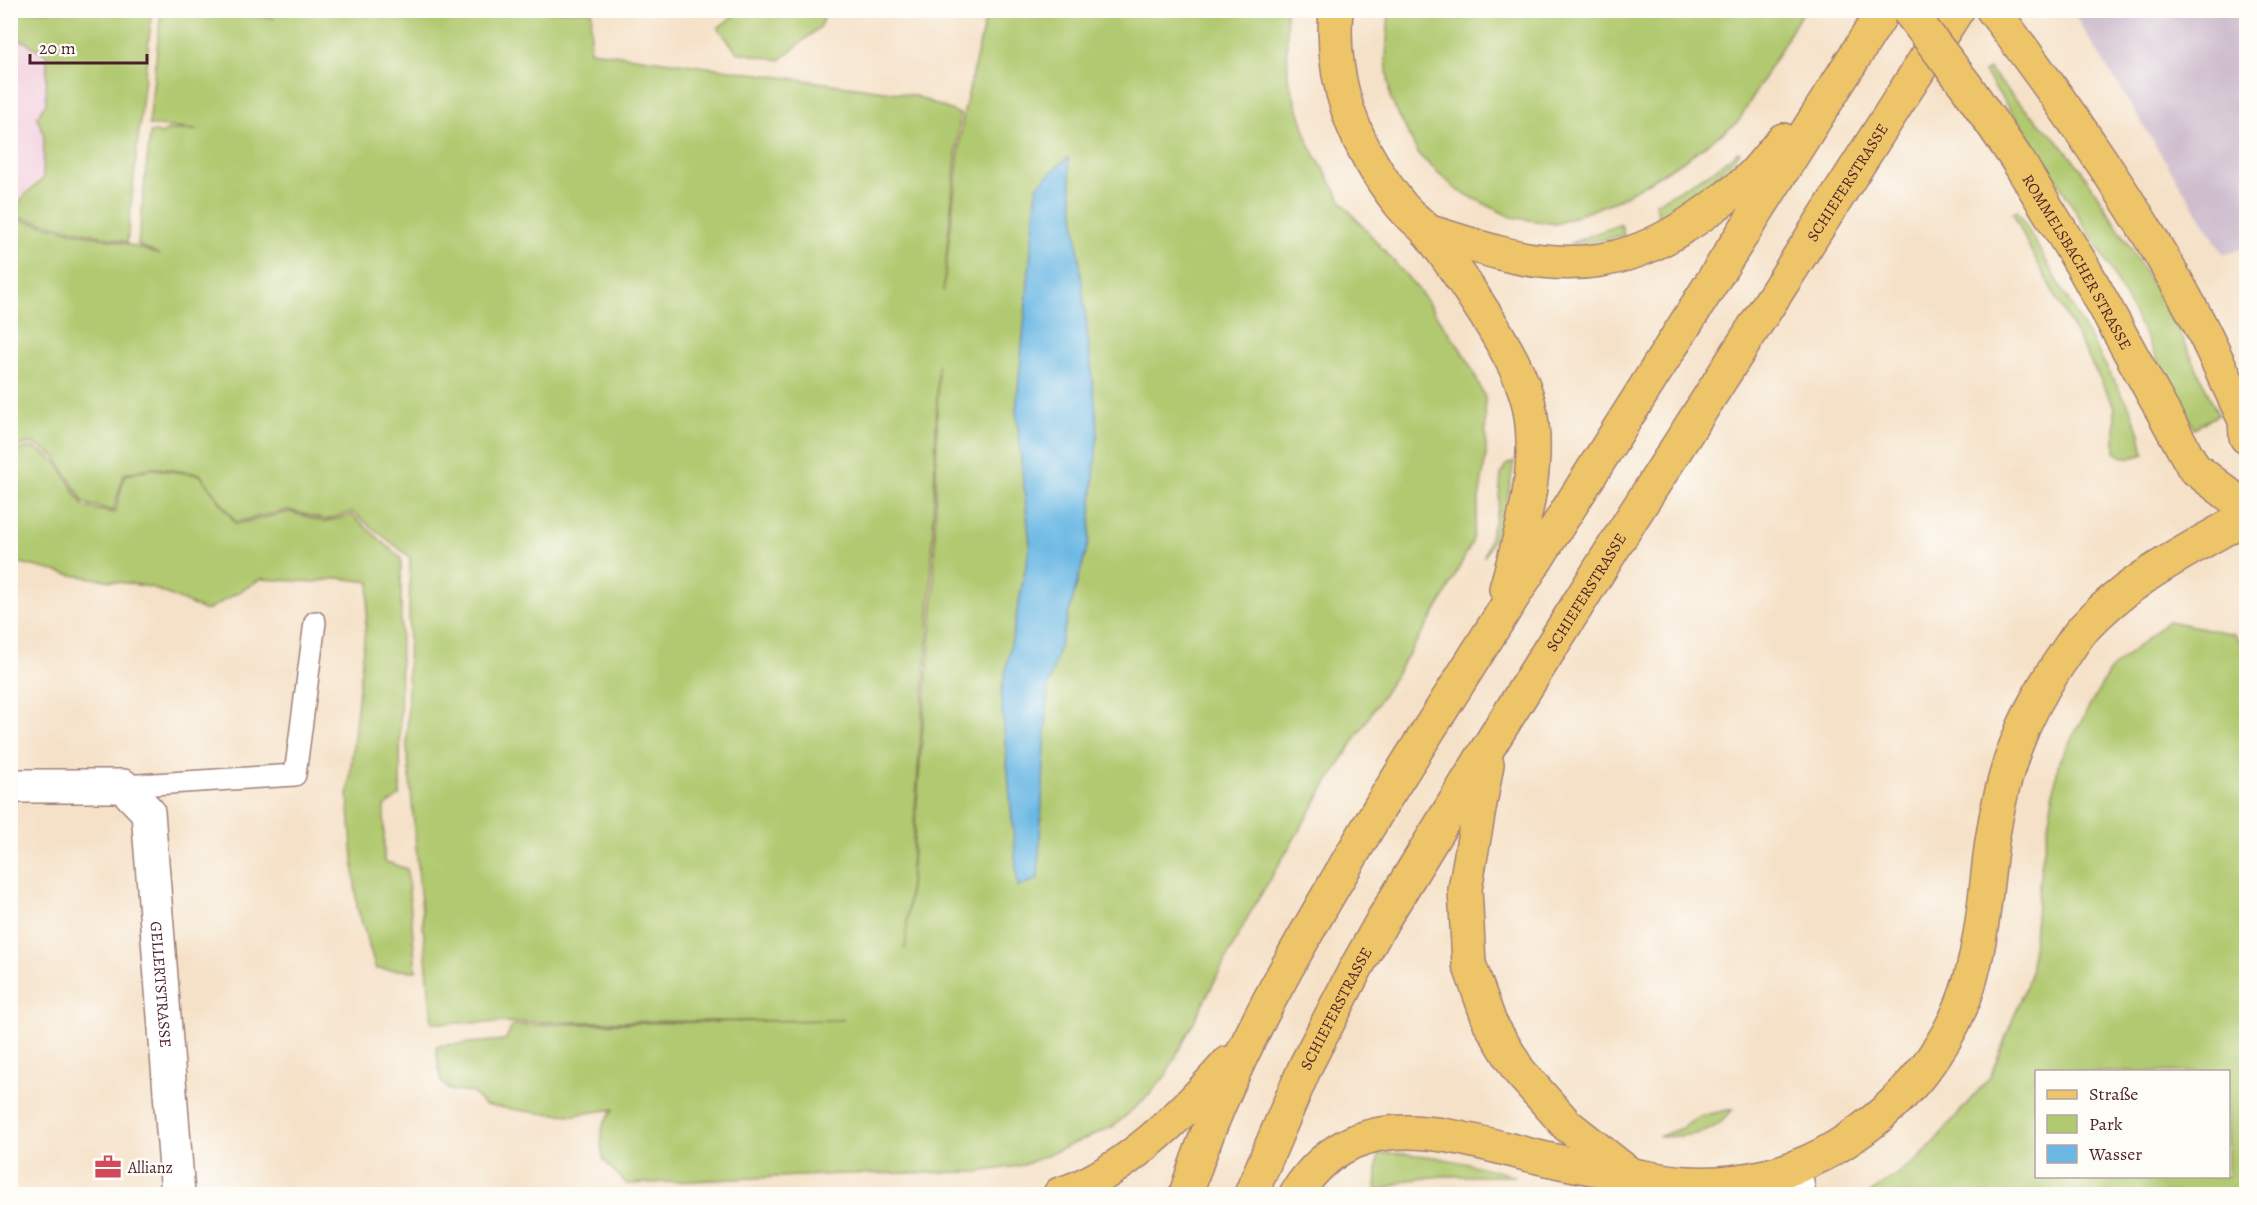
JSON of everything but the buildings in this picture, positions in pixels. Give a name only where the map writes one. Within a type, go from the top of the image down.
[{"type":"main road","points":[[1336,10],[1335,48],[1344,104],[1365,153],[1401,205],[1427,231],[1501,341],[1529,403],[1532,427],[1532,476],[1521,533],[1497,622]]},
{"type":"main road","points":[[1186,1194],[1209,1130],[1252,1034],[1328,892],[1884,10]]},
{"type":"main road","name":"ROMMELSBACHER STRASSE","points":[[1908,10],[2018,160],[2098,292],[2194,468],[2247,508]]},
{"type":"main road","name":"SCHIEFERSTRASSE","points":[[1251,1194],[1306,1065],[1356,968],[1491,743],[1712,392],[1957,10]]},
{"type":"main road","points":[[1993,10],[2056,93],[2150,239],[2198,321],[2245,420],[2247,437]]},
{"type":"main road","points":[[1427,231],[1506,254],[1541,261],[1579,263],[1612,260],[1643,250],[1673,235],[1748,181],[1861,47]]},
{"type":"main road","points":[[1296,1194],[1308,1175],[1329,1156],[1362,1138],[1422,1131],[1448,1135],[1574,1166],[1668,1181],[1719,1183],[1769,1176],[1797,1181],[1898,1099],[1927,1067],[1948,1032],[1971,978],[1985,905],[1992,840],[2003,779],[2021,728],[2042,687],[2063,656],[2082,630],[2126,589],[2247,517]]},
{"type":"main road","points":[[1491,743],[1470,850],[1465,889],[1469,964],[1490,1023],[1519,1071],[1567,1125],[1629,1174]]},
{"type":"main road","points":[[1060,1194],[1095,1180],[1162,1130],[1204,1091],[1252,1034]]},
{"type":"street","points":[[10,786],[123,786]]},
{"type":"street","name":"GELLERTSTRASSE","points":[[123,786],[148,812],[178,1194]]},
{"type":"lane","points":[[123,786],[295,775],[315,622]]},
{"type":"shaded area","points":[[10,11],[75,11],[42,176],[14,206],[14,216],[10,215]]},
{"type":"shaded area","points":[[2072,11],[2246,11],[2246,247],[2224,255]]},
{"type":"green space","points":[[1286,10],[1288,79],[1310,146],[1344,205],[1418,289],[1466,357],[1485,398],[1486,456],[1472,542],[1443,600],[1326,785],[1250,913],[1166,1075],[1150,1094],[1114,1126],[1024,1165],[978,1172],[843,1174],[627,1184],[604,1161],[601,1146],[603,1124],[614,1109],[574,1115],[539,1113],[484,1105],[473,1093],[449,1090],[441,1081],[436,1046],[505,1040],[513,1025],[844,1020],[432,1023],[407,747],[410,557],[352,512],[326,520],[289,510],[236,522],[200,474],[152,467],[124,474],[113,511],[84,503],[56,457],[34,443],[11,447],[11,218],[127,244],[160,255],[138,245],[150,133],[197,130],[149,125],[161,11],[203,11],[275,18],[220,11],[592,11],[590,51],[913,95],[960,114],[943,292],[963,116],[987,11]],"holes":[[[938,365],[934,590],[905,950],[931,590]]]},
{"type":"green space","points":[[1389,10],[1803,11],[1738,122],[1686,159],[1618,200],[1556,224],[1511,217],[1457,190],[1419,155],[1390,98],[1386,59]]},
{"type":"green space","points":[[10,11],[152,11],[127,242],[17,217],[21,200],[43,178],[44,136],[37,117],[46,103],[47,55],[13,35]]},
{"type":"green space","points":[[740,11],[826,11],[821,26],[780,60],[737,52],[718,28]]},
{"type":"green space","points":[[1989,69],[2014,98],[2058,141],[2080,168],[2180,332],[2218,415],[2194,428],[2102,254],[2045,161],[1984,72]]},
{"type":"green space","points":[[1738,151],[1740,152],[1712,180],[1659,221],[1656,203],[1713,171]]},
{"type":"green space","points":[[2017,210],[2132,412],[2144,454],[2129,458],[2115,452],[2115,407],[2028,245],[2013,213]]},
{"type":"green space","points":[[1621,224],[1624,236],[1568,244]]},
{"type":"green space","points":[[34,447],[56,461],[84,507],[115,513],[125,475],[153,469],[200,475],[236,524],[290,512],[325,522],[352,515],[401,558],[400,795],[384,807],[384,861],[407,869],[416,971],[376,969],[357,907],[348,796],[370,582],[339,578],[314,582],[261,579],[206,611],[151,587],[72,575],[11,561],[11,451]]},
{"type":"green space","points":[[1514,461],[1504,511],[1484,557],[1498,509],[1501,475],[1506,465]]},
{"type":"green space","points":[[2168,621],[2234,634],[2246,650],[2246,1194],[1869,1194],[1920,1158],[1990,1077],[2030,976],[2041,867],[2059,761],[2110,670]]},
{"type":"green space","points":[[1733,1109],[1709,1130],[1691,1135],[1658,1137],[1682,1128],[1700,1116]]},
{"type":"green space","points":[[1389,1153],[1452,1160],[1514,1176],[1442,1176],[1408,1180],[1376,1192],[1378,1155]]},
{"type":"water","points":[[1068,157],[1098,429],[1089,541],[1048,687],[1038,879],[1018,887],[1001,695],[1030,545],[1016,411],[1037,186]]},
{"type":"place","name":"Allianz","points":[[108,1167]]}]
